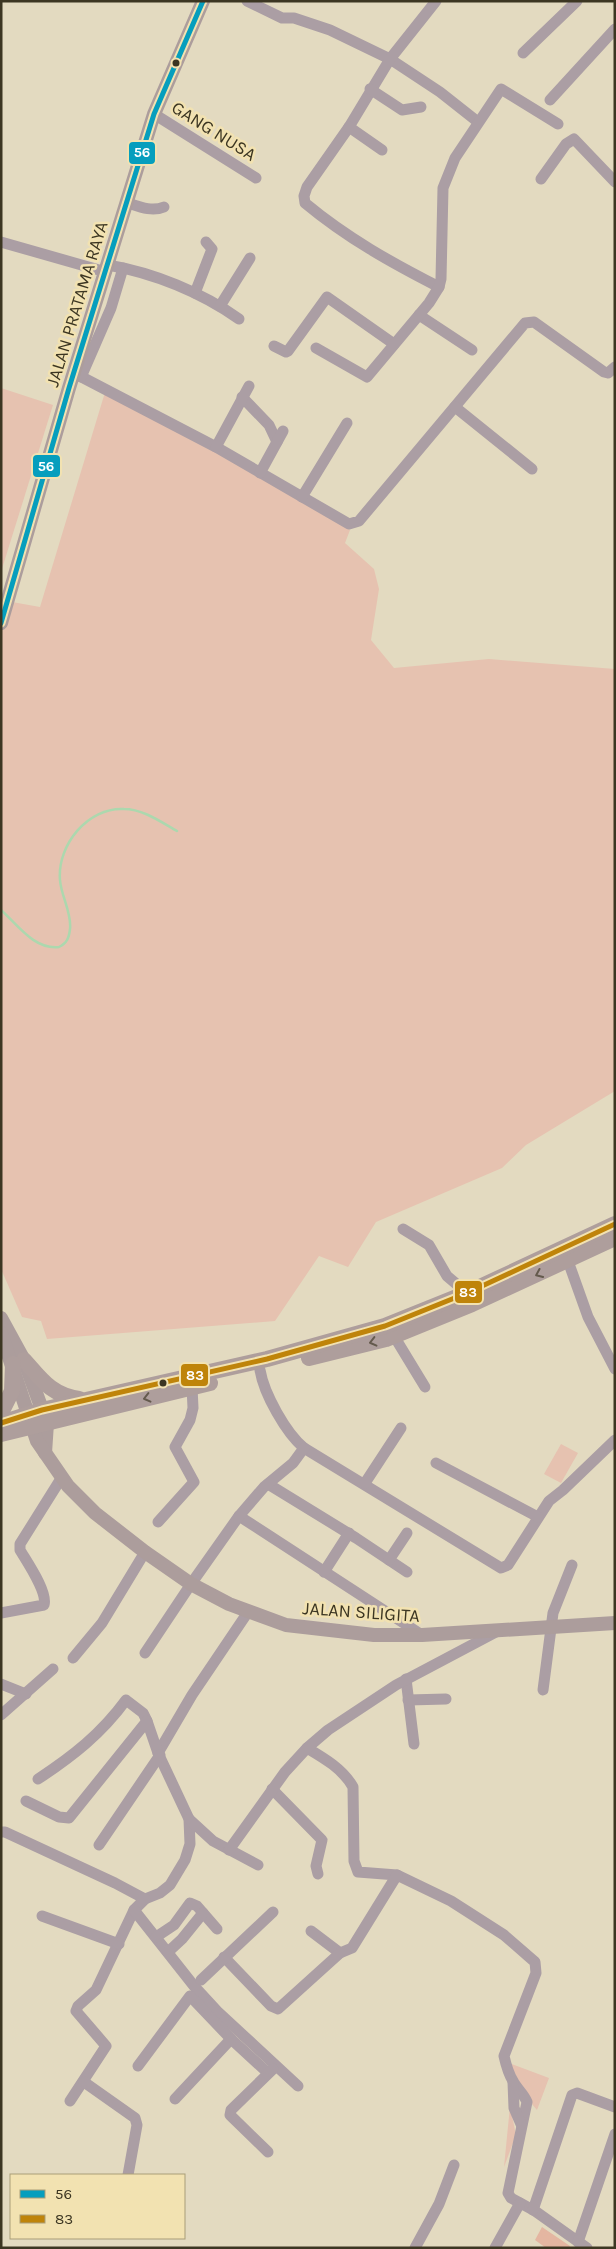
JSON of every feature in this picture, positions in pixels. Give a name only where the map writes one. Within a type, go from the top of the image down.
[{"type":"highway","points":[[1,1434],[86,1400],[268,1358],[385,1326],[467,1293],[615,1224]]},
{"type":"highway","points":[[1,1423],[37,1419],[192,1387],[394,1336],[472,1304],[615,1238]]},
{"type":"highway","points":[[1,1412],[12,1391],[18,1362],[60,1395],[86,1400]]},
{"type":"main road","name":"JALAN PRATAMA RAYA","points":[[1,622],[78,375],[106,268],[128,203],[154,114],[203,1]]},
{"type":"main road","points":[[1,1318],[37,1419]]},
{"type":"main road","points":[[1,1333],[18,1362]]},
{"type":"main road","name":"JALAN SILIGITA","points":[[37,1419],[37,1441],[62,1477],[95,1512],[145,1552],[191,1584],[248,1612],[286,1625],[321,1630],[422,1636],[615,1623]]},
{"type":"street","points":[[247,1],[282,18],[294,18],[330,30],[390,59],[440,92],[478,122]]},
{"type":"street","points":[[523,53],[577,1]]},
{"type":"street","points":[[432,3],[390,59],[348,127],[307,187],[304,196],[305,203],[349,237],[386,260],[440,287]]},
{"type":"street","points":[[550,100],[615,29]]},
{"type":"street","points":[[316,348],[366,378],[440,287],[444,188],[455,158],[501,88],[558,124]]},
{"type":"street","points":[[370,90],[402,110],[421,108]]},
{"type":"street","name":"GANG NUSA","points":[[154,114],[256,178]]},
{"type":"street","points":[[348,127],[382,150]]},
{"type":"street","points":[[541,179],[566,144],[574,140],[615,182]]},
{"type":"street","points":[[128,203],[151,210],[158,210],[164,207]]},
{"type":"street","points":[[1,242],[106,268],[134,270],[195,294],[220,306],[239,319]]},
{"type":"street","points":[[195,294],[212,249],[206,242]]},
{"type":"street","points":[[220,306],[250,258]]},
{"type":"street","points":[[123,268],[111,308],[78,375],[216,447],[349,524],[359,521],[518,331],[529,322],[534,322],[604,372],[608,373],[615,367]]},
{"type":"street","points":[[274,346],[286,352],[288,351],[327,297],[394,344]]},
{"type":"street","points":[[419,315],[472,350]]},
{"type":"street","points":[[216,447],[249,386]]},
{"type":"street","points":[[242,397],[269,425],[277,442]]},
{"type":"street","points":[[454,407],[532,469]]},
{"type":"street","points":[[302,497],[346,423]]},
{"type":"street","points":[[260,473],[283,431]]},
{"type":"street","points":[[403,1228],[429,1245],[446,1276],[467,1293]]},
{"type":"street","points":[[568,1261],[588,1317],[615,1369]]},
{"type":"street","points":[[394,1336],[425,1387]]},
{"type":"street","points":[[260,1370],[262,1383],[290,1433],[304,1448],[501,1568],[508,1566],[549,1500],[563,1490],[615,1440]]},
{"type":"street","points":[[158,1522],[194,1482],[175,1447],[190,1420],[193,1408],[192,1387]]},
{"type":"street","points":[[365,1484],[401,1428]]},
{"type":"street","points":[[145,1652],[239,1516],[268,1484],[293,1463],[304,1448]]},
{"type":"street","points":[[436,1463],[538,1516]]},
{"type":"street","points":[[1,1613],[44,1605],[45,1600],[20,1550],[20,1544],[62,1477]]},
{"type":"street","points":[[268,1484],[349,1533],[407,1572]]},
{"type":"street","points":[[239,1516],[416,1630],[422,1636]]},
{"type":"street","points":[[324,1572],[349,1533]]},
{"type":"street","points":[[389,1560],[406,1533]]},
{"type":"street","points":[[73,1658],[102,1622],[145,1552]]},
{"type":"street","points":[[543,1690],[553,1613],[572,1565]]},
{"type":"street","points":[[99,1845],[159,1754],[192,1695],[248,1612]]},
{"type":"street","points":[[229,1850],[272,1790],[307,1748],[328,1730],[406,1680],[498,1630]]},
{"type":"street","points":[[1,1715],[53,1669]]},
{"type":"street","points":[[406,1680],[414,1744]]},
{"type":"street","points":[[1,1684],[26,1694]]},
{"type":"street","points":[[408,1700],[446,1699]]},
{"type":"street","points":[[38,1779],[89,1743],[110,1722],[126,1700],[143,1713],[159,1754],[189,1819],[190,1844],[178,1874],[170,1885],[160,1893],[145,1899],[134,1910],[96,1990],[78,2006],[76,2011],[106,2046],[70,2101]]},
{"type":"street","points":[[26,1801],[59,1817],[69,1818],[147,1721]]},
{"type":"street","points":[[307,1748],[326,1759],[347,1777],[353,1787],[354,1861],[358,1872],[397,1875],[451,1901],[504,1935],[535,1962],[536,1973],[504,2056],[513,2082],[514,2108],[521,2124],[508,2193],[511,2198],[533,2210],[583,2245],[615,2134]]},
{"type":"street","points":[[272,1790],[322,1840],[316,1866],[318,1874]]},
{"type":"street","points":[[189,1819],[213,1841],[258,1864]]},
{"type":"street","points":[[1,1832],[5,1832],[115,1883],[145,1899]]},
{"type":"street","points":[[224,1957],[244,1974],[271,2006],[278,2010],[340,1953],[349,1950],[355,1944],[397,1875]]},
{"type":"street","points":[[156,1937],[174,1925],[190,1903],[197,1906],[217,1929]]},
{"type":"street","points":[[134,1910],[194,1986],[272,2069]]},
{"type":"street","points":[[201,1980],[273,1912]]},
{"type":"street","points":[[168,1952],[182,1939],[203,1913]]},
{"type":"street","points":[[42,1916],[119,1944]]},
{"type":"street","points":[[312,1931],[340,1953]]},
{"type":"street","points":[[138,2066],[190,1996],[231,2039],[298,2086]]},
{"type":"street","points":[[175,2099],[231,2039]]},
{"type":"street","points":[[268,2152],[230,2115],[231,2110],[272,2069]]},
{"type":"street","points":[[84,2082],[135,2118],[137,2125],[128,2174]]},
{"type":"street","points":[[533,2210],[572,2095],[577,2093],[615,2107]]},
{"type":"street","points":[[415,2248],[439,2204],[454,2165]]},
{"type":"street","points":[[495,2248],[520,2203]]},
{"type":"shaded area","points":[[1,388],[53,405],[1,572]]},
{"type":"shaded area","points":[[106,389],[277,485],[350,530],[345,543],[374,569],[379,589],[371,640],[394,668],[489,659],[615,669],[615,1091],[526,1145],[502,1168],[376,1222],[348,1267],[319,1256],[275,1321],[47,1339],[41,1321],[22,1317],[1,1269],[1,600],[40,607]]},
{"type":"shaded area","points":[[561,1444],[578,1453],[561,1483],[544,1474]]},
{"type":"shaded area","points":[[509,2063],[549,2078],[537,2110],[531,2103]]},
{"type":"shaded area","points":[[510,2106],[516,2135],[504,2167]]},
{"type":"shaded area","points":[[542,2227],[570,2246],[569,2248],[546,2248],[535,2240]]},
{"type":"waterway","points":[[1,910],[34,940],[50,947],[59,947],[66,942],[70,932],[68,911],[60,880],[60,867],[69,842],[87,821],[98,814],[124,809],[138,811],[177,831]]},
{"type":"transit line","name":"56","points":[[1,623],[69,388],[154,114],[203,1]]},
{"type":"transit line","name":"83","points":[[1,1423],[42,1410],[267,1359],[385,1326],[467,1293],[615,1224]]}]
